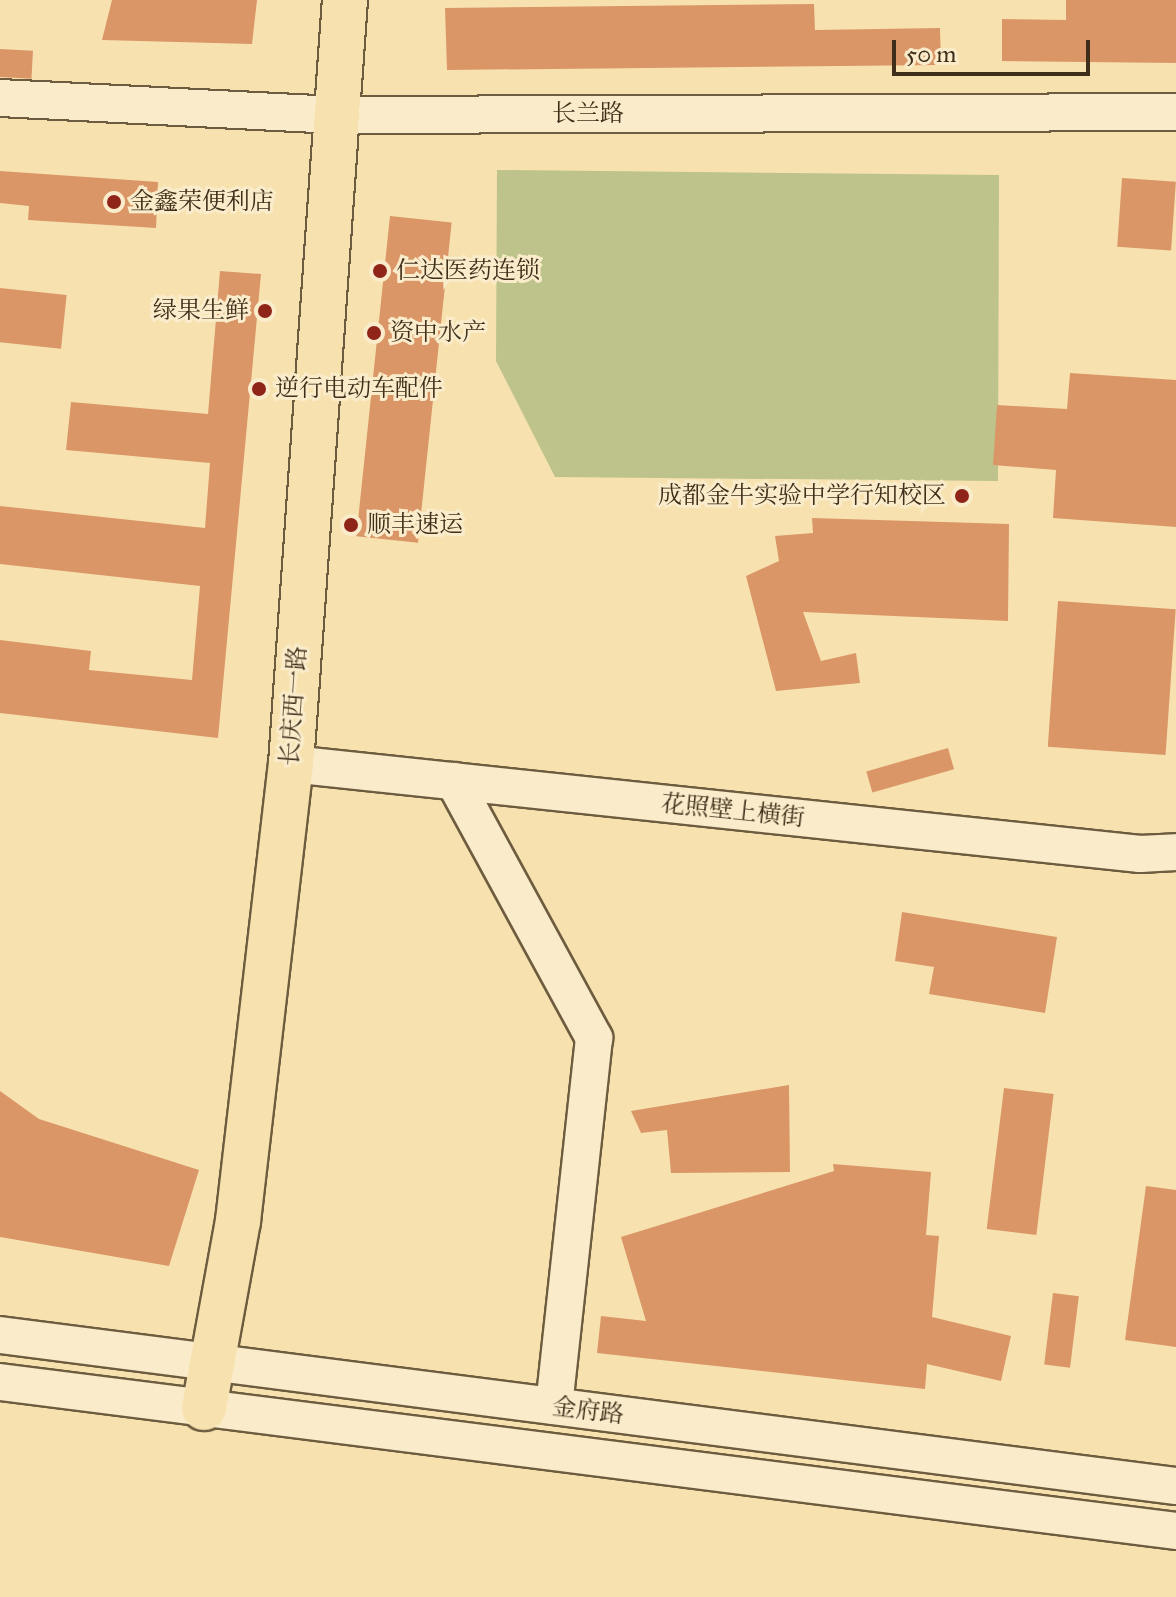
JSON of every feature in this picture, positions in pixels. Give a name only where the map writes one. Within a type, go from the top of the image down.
[{"type":"main road","name":"长庆西一路","points":[[204,1408],[238,1221],[291,764],[345,0]]},
{"type":"street","name":"长兰路","points":[[0,98],[337,115],[1176,112]]},
{"type":"street","name":"花照壁上横街","points":[[291,764],[1140,854],[1176,852]]},
{"type":"street","points":[[454,781],[594,1038],[554,1406]]},
{"type":"street","name":"金府路","points":[[0,1335],[1176,1486]]},
{"type":"street","name":"金府路","points":[[0,1382],[1176,1531]]},
{"type":"green space","points":[[497,170],[999,175],[998,481],[555,477],[496,361]]},
{"type":"building","points":[[112,0],[257,0],[252,44],[102,40]]},
{"type":"building","points":[[1066,0],[1176,0],[1176,63],[1002,61],[1002,19],[1066,20]]},
{"type":"building","points":[[814,4],[815,30],[940,28],[941,65],[447,70],[445,8]]},
{"type":"building","points":[[0,49],[33,51],[31,79],[0,77]]},
{"type":"building","points":[[0,171],[158,182],[156,228],[28,220],[29,206],[0,203]]},
{"type":"building","points":[[1122,178],[1176,182],[1171,251],[1117,247]]},
{"type":"building","points":[[390,216],[452,222],[418,543],[356,536]]},
{"type":"building","points":[[220,271],[261,274],[218,738],[0,713],[0,640],[91,651],[89,670],[192,680],[200,586],[0,564],[0,506],[205,528],[210,463],[66,450],[71,402],[208,414]]},
{"type":"building","points":[[0,288],[67,295],[61,349],[0,342]]},
{"type":"building","points":[[1070,373],[1176,380],[1176,527],[1053,518],[1056,470],[993,465],[997,405],[1067,409]]},
{"type":"building","points":[[812,518],[1009,524],[1008,621],[803,612],[821,661],[856,653],[860,683],[776,691],[746,576],[779,561],[775,536],[813,533]]},
{"type":"building","points":[[1058,601],[1176,609],[1166,755],[1048,747]]},
{"type":"building","points":[[948,748],[954,769],[872,793],[866,771]]},
{"type":"building","points":[[902,912],[1057,937],[1045,1013],[929,994],[934,967],[895,961]]},
{"type":"building","points":[[789,1085],[790,1172],[671,1173],[667,1130],[641,1133],[631,1111]]},
{"type":"building","points":[[1004,1088],[1054,1094],[1036,1235],[987,1229]]},
{"type":"building","points":[[0,1091],[39,1119],[199,1170],[169,1266],[0,1237]]},
{"type":"building","points":[[833,1164],[931,1172],[926,1235],[939,1236],[932,1317],[1011,1336],[1001,1381],[927,1364],[925,1389],[597,1353],[601,1316],[646,1321],[621,1237],[834,1171]]},
{"type":"building","points":[[1146,1186],[1176,1190],[1176,1347],[1125,1340]]},
{"type":"building","points":[[1053,1293],[1079,1296],[1070,1368],[1044,1364]]},
{"type":"place","name":"金鑫荣便利店","points":[[114,202]]},
{"type":"place","name":"仁达医药连锁","points":[[380,271]]},
{"type":"place","name":"绿果生鲜","points":[[265,311]]},
{"type":"place","name":"资中水产","points":[[374,333]]},
{"type":"place","name":"逆行电动车配件","points":[[259,389]]},
{"type":"place","name":"成都金牛实验中学行知校区","points":[[962,496]]},
{"type":"place","name":"顺丰速运","points":[[351,525]]}]
